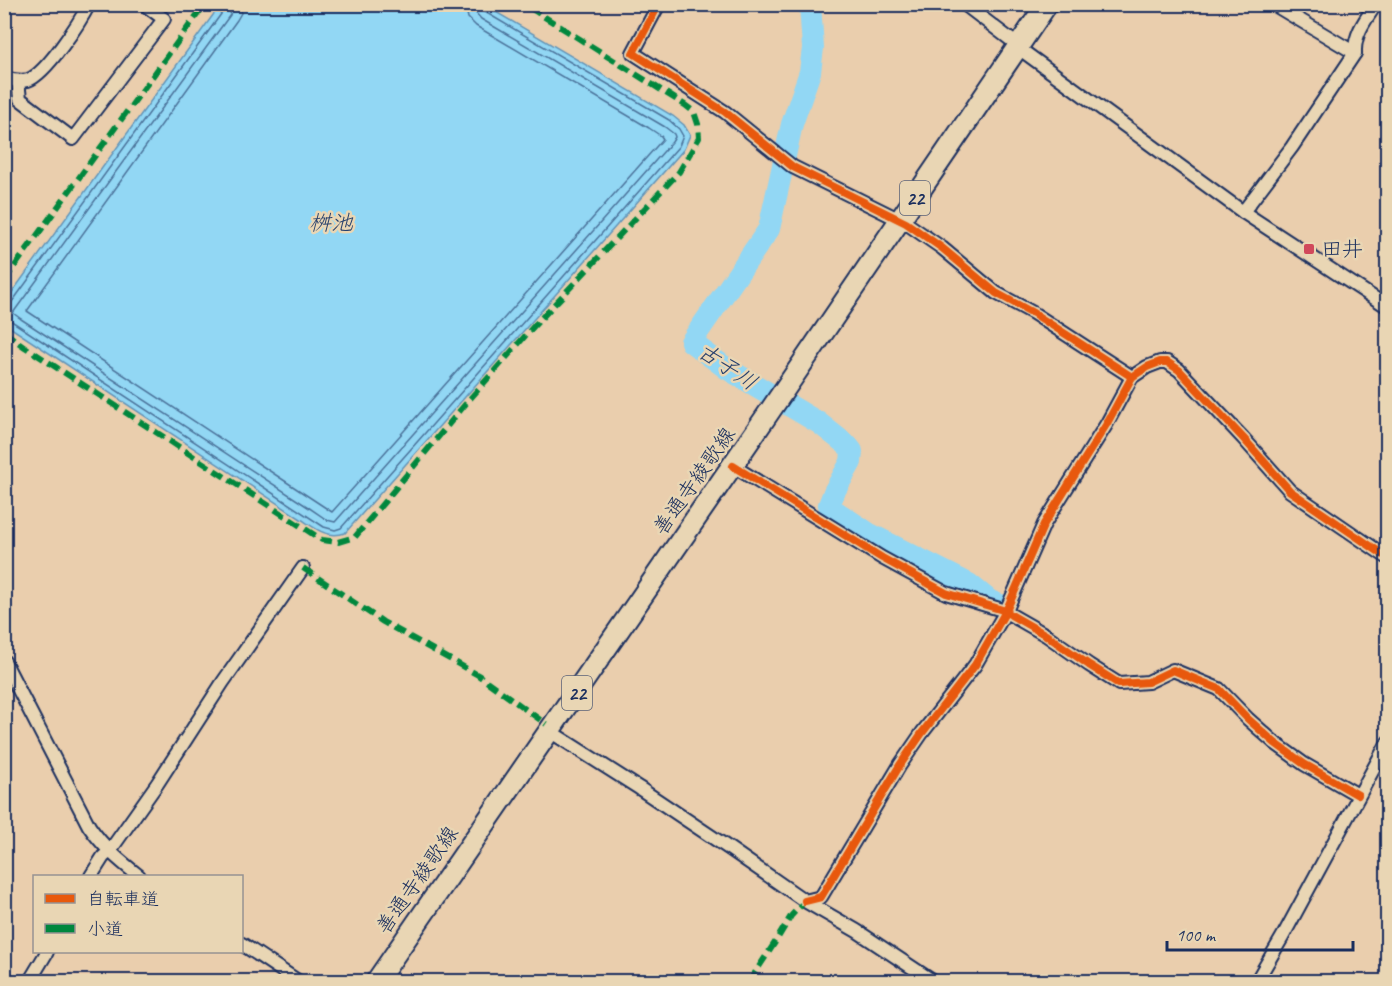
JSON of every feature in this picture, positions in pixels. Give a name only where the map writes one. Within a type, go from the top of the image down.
[{"type":"main road","name":"善通寺綾歌線","points":[[376,981],[549,728],[734,466],[1047,4]]},
{"type":"street","points":[[4,78],[18,81],[29,80],[40,71],[67,39],[89,4]]},
{"type":"street","points":[[18,81],[20,99],[73,139],[164,19],[144,4]]},
{"type":"street","points":[[659,4],[633,53],[725,112],[793,167],[900,220],[942,248],[996,293],[1033,313],[1132,377]]},
{"type":"street","points":[[963,4],[1024,52],[1244,212],[1388,307]]},
{"type":"street","points":[[1273,4],[1355,53]]},
{"type":"street","points":[[1244,212],[1292,147],[1355,53],[1355,43],[1364,22],[1376,4]]},
{"type":"street","points":[[805,901],[821,897],[900,765],[975,666],[1006,611],[1044,525],[1106,425],[1132,377],[1147,367],[1167,362],[1179,370],[1290,491],[1388,558]]},
{"type":"street","points":[[734,466],[882,558],[946,593],[1006,611],[1119,684],[1148,682],[1173,670],[1219,689],[1275,743],[1304,764],[1358,795]]},
{"type":"street","points":[[92,875],[157,784],[223,682],[303,568]]},
{"type":"street","points":[[4,661],[89,826],[109,852],[138,875]]},
{"type":"street","points":[[549,728],[805,901],[857,931],[934,981]]},
{"type":"street","points":[[1256,981],[1283,936],[1388,742]]},
{"type":"street","points":[[243,945],[299,981]]},
{"type":"street","points":[[29,981],[46,953]]},
{"type":"water","name":"桝池","points":[[221,4],[484,5],[673,116],[684,125],[690,135],[684,149],[345,533],[327,534],[311,526],[5,324],[5,302]]},
{"type":"waterway","name":"古子川","points":[[810,4],[813,48],[810,72],[792,124],[769,229],[691,342],[726,368],[819,423],[848,446],[852,451],[851,462],[829,505],[835,511],[868,533],[969,584],[990,601],[1003,606]]},
{"type":"marked path","points":[[4,281],[205,4]]},
{"type":"marked path","points":[[4,332],[322,540],[338,542],[355,537],[533,327],[679,172],[699,138],[694,112],[685,105],[524,4]]},
{"type":"marked path","points":[[303,568],[383,622],[478,675],[546,724]]},
{"type":"marked path","points":[[749,982],[791,916],[805,901]]},
{"type":"cycle path","points":[[659,4],[633,53],[725,112],[793,167],[906,223],[942,248],[996,293],[1033,313],[1132,377]]},
{"type":"cycle path","points":[[805,901],[821,897],[900,765],[975,665],[1006,611],[1044,524],[1106,425],[1132,377],[1147,367],[1167,362],[1179,370],[1290,491],[1388,558]]},
{"type":"cycle path","points":[[733,466],[882,558],[946,593],[1006,611],[1119,684],[1148,682],[1173,670],[1219,689],[1275,743],[1304,764],[1358,795]]},
{"type":"place","name":"田井","points":[[1309,249]]}]
